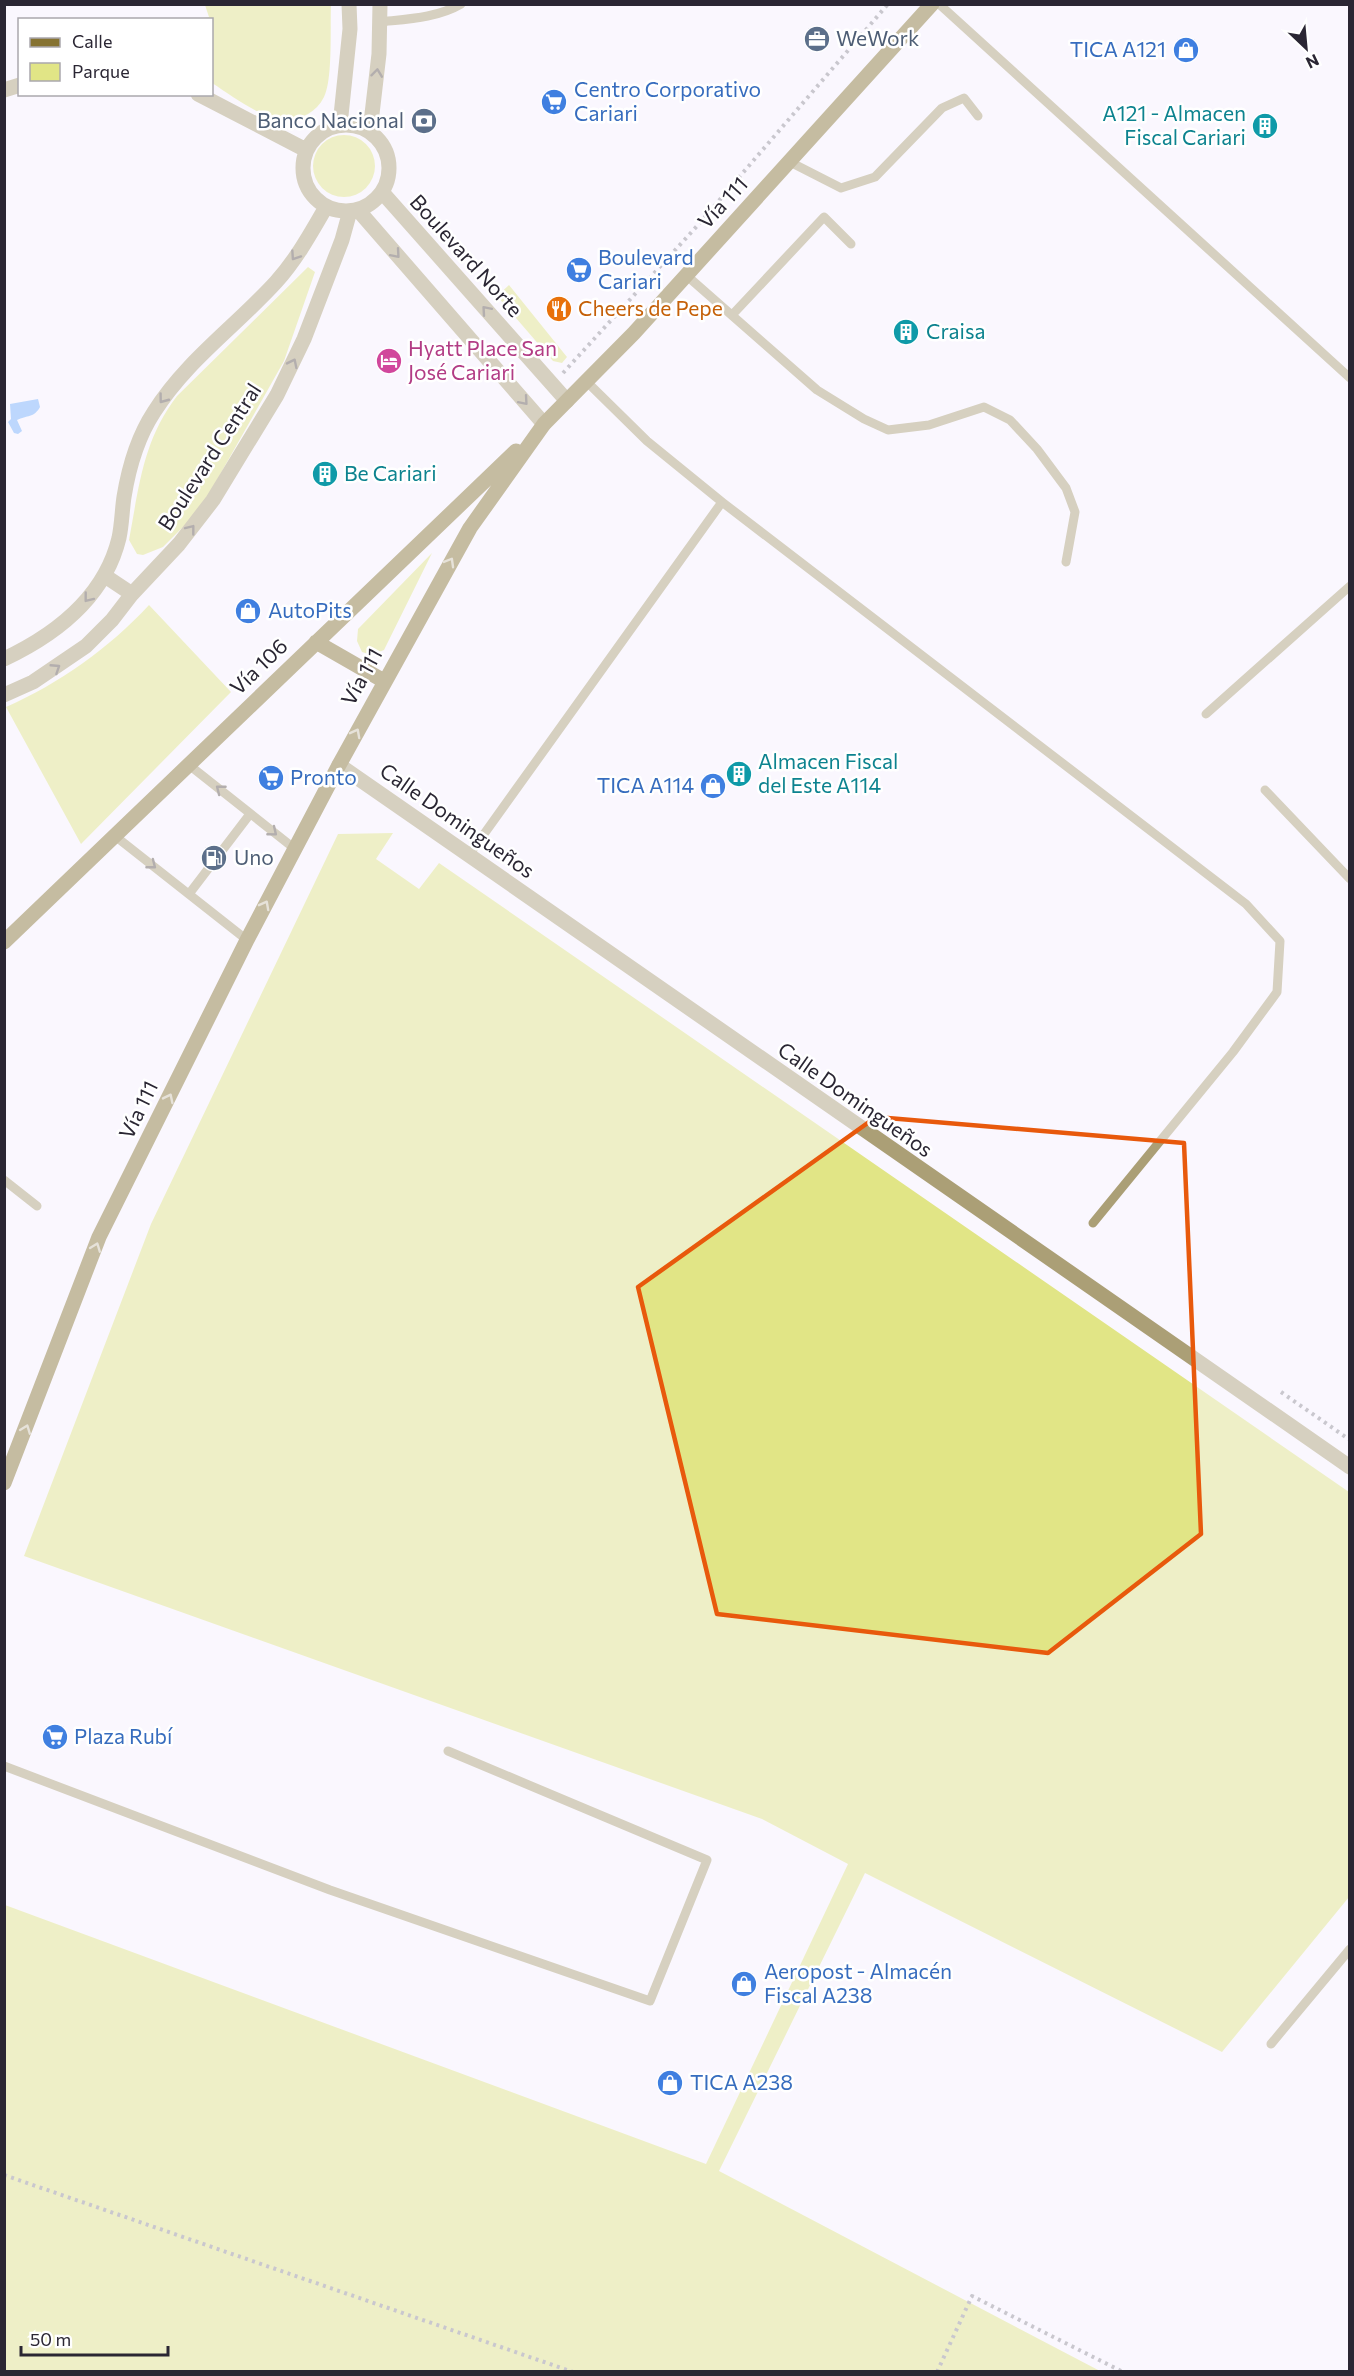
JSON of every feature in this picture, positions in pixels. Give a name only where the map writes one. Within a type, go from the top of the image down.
[{"type":"main road","name":"Vía 111","points":[[4,1484],[99,1238],[247,940],[384,681],[470,528],[544,424],[686,275],[932,4]]},
{"type":"main road","name":"Vía 106","points":[[4,942],[544,424]]},
{"type":"main road","points":[[316,642],[384,681]]},
{"type":"street","points":[[339,125],[350,29],[350,4]]},
{"type":"street","points":[[370,131],[379,54],[380,4]]},
{"type":"street","points":[[202,96],[306,150]]},
{"type":"street","points":[[339,125],[352,125],[370,131],[382,144],[387,155],[388,174],[382,192],[367,206],[354,210],[338,211],[326,207],[315,199],[305,182],[302,162],[306,150],[320,134],[339,125]]},
{"type":"street","name":"Boulevard Norte","points":[[382,192],[567,401]]},
{"type":"street","points":[[4,659],[41,640],[61,626],[84,603],[105,576],[120,536],[124,498],[135,448],[154,411],[199,358],[276,282],[303,246],[326,207]]},
{"type":"street","points":[[354,210],[544,424]]},
{"type":"street","name":"Boulevard Central","points":[[4,695],[33,682],[86,646],[112,620],[196,522],[277,395],[304,339],[354,210]]},
{"type":"street","points":[[105,576],[132,594]]},
{"type":"street","name":"Calle Domingueños","points":[[339,765],[1350,1467]]},
{"type":"lane","points":[[380,22],[420,17],[447,11],[461,4]]},
{"type":"lane","points":[[939,4],[1350,378]]},
{"type":"lane","points":[[790,162],[841,188],[875,177],[942,108],[964,98],[978,116]]},
{"type":"lane","points":[[733,314],[824,217],[851,244]]},
{"type":"lane","points":[[686,275],[817,390],[864,419],[888,430],[929,425],[984,408],[1010,420],[1037,448],[1066,488],[1076,512],[1066,562]]},
{"type":"lane","points":[[586,381],[647,441],[1246,904],[1280,941],[1277,992],[1233,1052],[1093,1223]]},
{"type":"lane","points":[[469,855],[723,502]]},
{"type":"lane","points":[[1206,714],[1350,586]]},
{"type":"lane","points":[[189,765],[295,849]]},
{"type":"lane","points":[[1264,790],[1350,879]]},
{"type":"lane","points":[[189,894],[250,814]]},
{"type":"lane","points":[[115,836],[247,940]]},
{"type":"lane","points":[[4,1180],[37,1206]]},
{"type":"lane","points":[[4,1766],[330,1890],[650,2001],[707,1860],[448,1751]]},
{"type":"lane","points":[[1270,2044],[1350,1949]]},
{"type":"path","points":[[552,385],[698,225],[888,4]]},
{"type":"path","points":[[1281,1392],[1350,1440]]},
{"type":"path","points":[[4,2175],[573,2372]]},
{"type":"path","points":[[937,2372],[972,2296],[1122,2372]]},
{"type":"highlighted area","points":[[876,1117],[1184,1143],[1201,1534],[1048,1653],[717,1614],[638,1287]]},
{"type":"green space","points":[[205,5],[331,5],[329,78],[324,97],[314,110],[307,115],[292,119],[268,116],[213,84],[213,18],[203,18],[209,17]]},
{"type":"green space","points":[[344,135],[361,140],[366,144],[370,149],[375,166],[370,183],[366,188],[361,192],[344,197],[327,192],[322,188],[318,183],[313,166],[318,149],[322,144],[327,140]]},
{"type":"green space","points":[[308,267],[315,272],[284,361],[200,510],[163,547],[143,555],[137,554],[129,540],[140,483],[150,447],[166,413],[177,396]]},
{"type":"green space","points":[[509,285],[567,357],[562,363],[553,361],[497,296]]},
{"type":"green space","points":[[432,553],[384,650],[372,655],[362,652],[357,641],[358,629]]},
{"type":"green space","points":[[149,605],[231,692],[81,844],[6,707],[26,698],[82,664],[117,636]]},
{"type":"green space","points":[[393,833],[376,859],[419,889],[439,863],[1349,1492],[1349,1897],[1222,2052],[865,1873],[719,2171],[1100,2371],[5,2371],[5,1905],[706,2164],[848,1864],[762,1819],[24,1556],[151,1224],[338,834]]},
{"type":"water","points":[[38,399],[40,407],[38,411],[17,420],[22,431],[18,434],[14,433],[8,422],[11,419],[10,404]]},
{"type":"place","name":"WeWork","points":[[817,39]]},
{"type":"place","name":"TICA A121","points":[[1186,50]]},
{"type":"place","name":"Centro Corporativo Cariari","points":[[554,102]]},
{"type":"place","name":"Banco Nacional","points":[[424,121]]},
{"type":"place","name":"A121 - Almacen Fiscal Cariari","points":[[1265,126]]},
{"type":"place","name":"Boulevard Cariari","points":[[579,270]]},
{"type":"place","name":"Cheers de Pepe","points":[[559,309]]},
{"type":"place","name":"Craisa","points":[[906,332]]},
{"type":"place","name":"Hyatt Place San José Cariari","points":[[389,361]]},
{"type":"place","name":"Be Cariari","points":[[325,474]]},
{"type":"place","name":"AutoPits","points":[[248,611]]},
{"type":"place","name":"Almacen Fiscal del Este A114","points":[[739,774]]},
{"type":"place","name":"Pronto","points":[[271,778]]},
{"type":"place","name":"TICA A114","points":[[713,786]]},
{"type":"place","name":"Uno","points":[[214,858]]},
{"type":"place","name":"Plaza Rubí","points":[[55,1737]]},
{"type":"place","name":"Aeropost - Almacén Fiscal A238","points":[[744,1984]]},
{"type":"place","name":"TICA A238","points":[[670,2083]]}]
